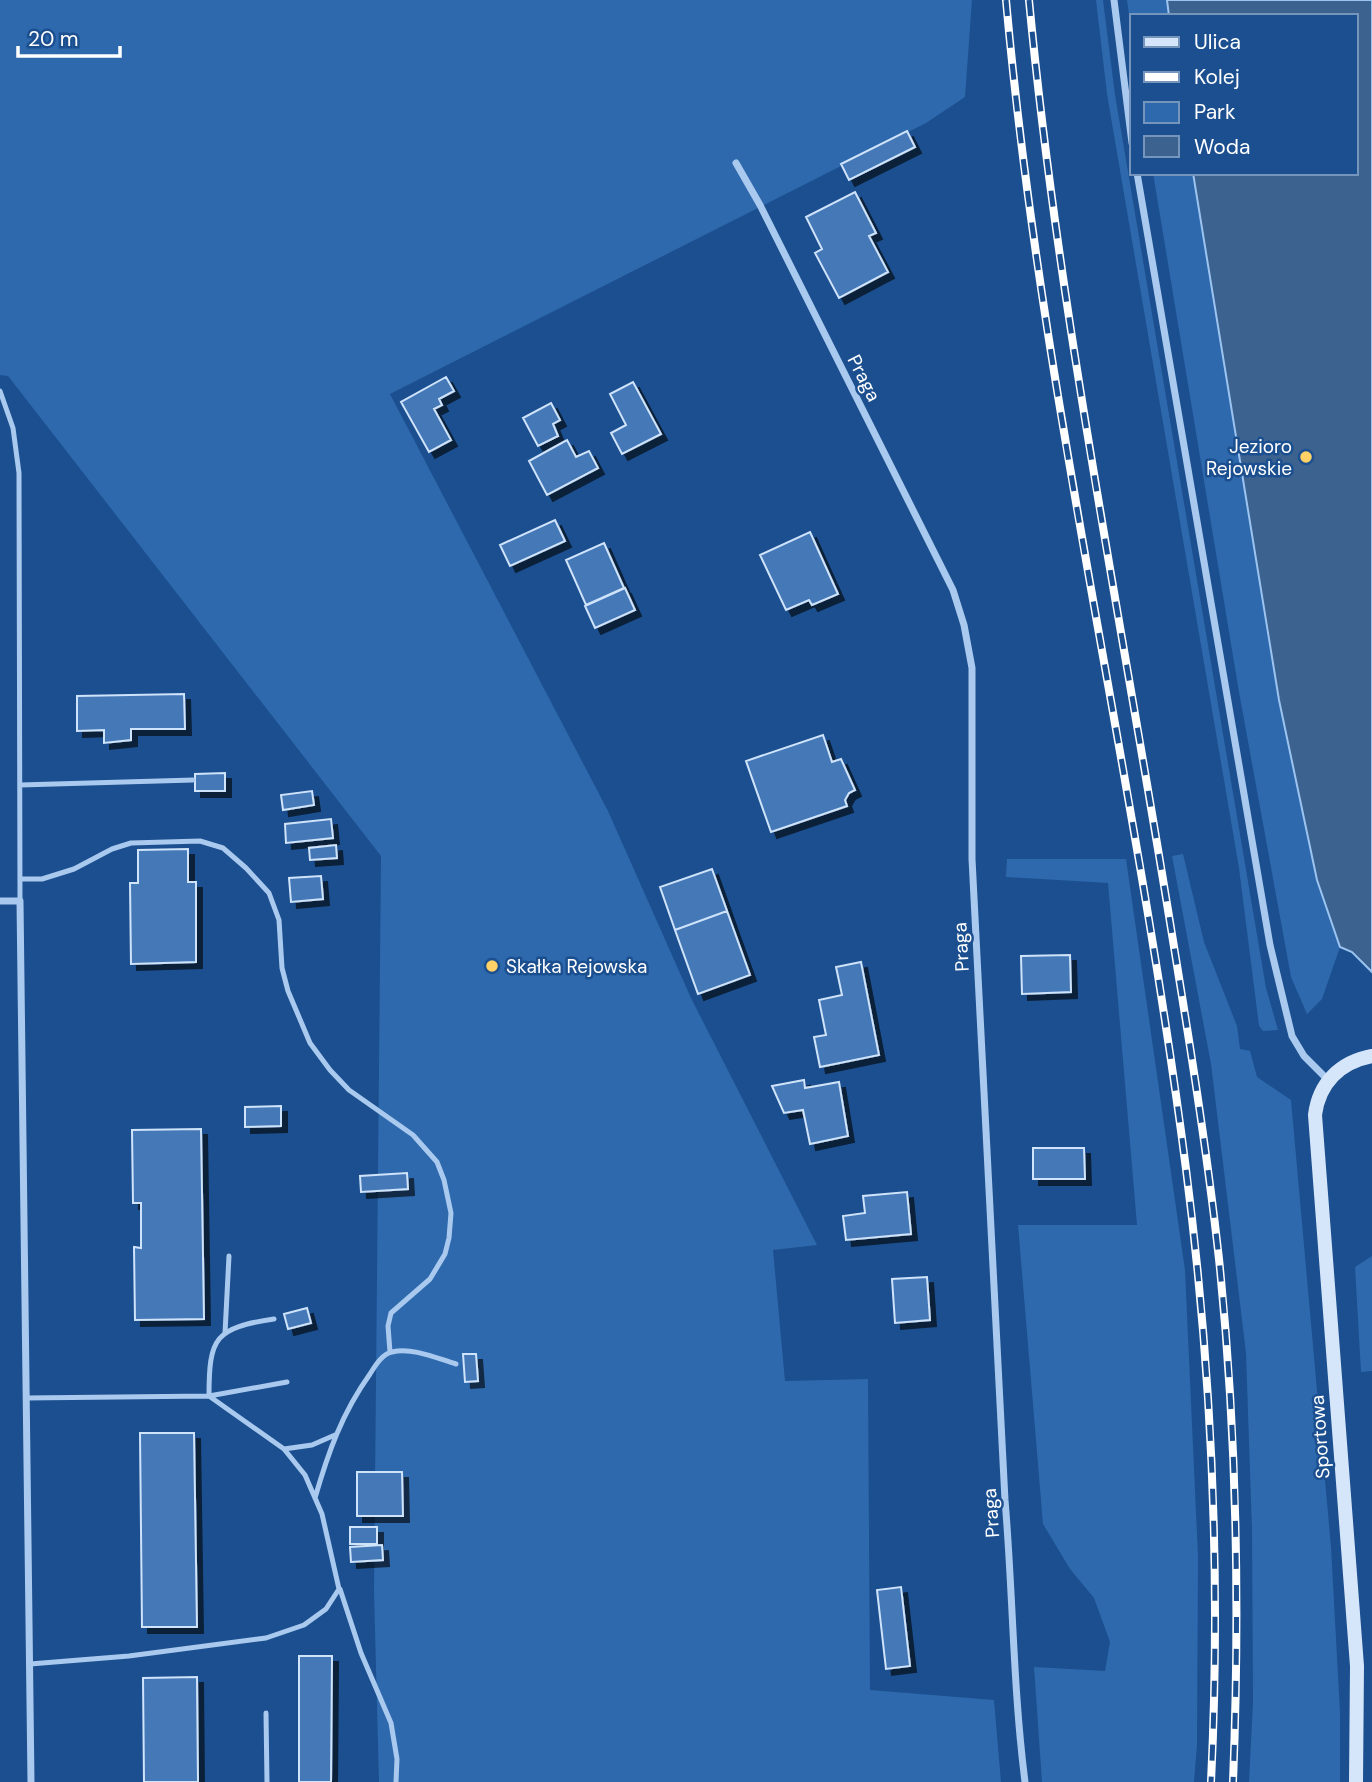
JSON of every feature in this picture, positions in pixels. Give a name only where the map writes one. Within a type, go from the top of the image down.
[{"type":"street","points":[[1114,0],[1130,127]]},
{"type":"street","name":"Praga","points":[[736,163],[760,205],[953,590],[970,650],[974,887],[1014,1679],[1025,1782]]},
{"type":"street","points":[[1137,175],[1270,945],[1292,1036],[1325,1085],[1335,1072],[1352,1061],[1372,1056]]},
{"type":"street","points":[[0,901],[20,901],[31,1782]]},
{"type":"street","name":"Sportowa","points":[[1325,1085],[1315,1115],[1357,1666],[1356,1782]]},
{"type":"lane","points":[[0,391],[13,428],[19,473],[20,901]]},
{"type":"lane","points":[[20,785],[193,780]]},
{"type":"lane","points":[[20,879],[42,879],[74,869],[111,849],[131,843],[200,841],[223,848],[269,893],[279,920],[282,968],[288,991],[310,1042],[330,1070],[349,1090],[413,1135],[436,1162],[444,1180],[451,1213],[449,1238],[444,1254],[430,1279],[391,1313],[388,1326],[390,1352]]},
{"type":"lane","points":[[225,1332],[229,1256]]},
{"type":"lane","points":[[209,1396],[211,1354],[217,1340],[229,1329],[274,1319]]},
{"type":"lane","points":[[315,1498],[335,1435],[349,1404],[380,1359],[390,1352],[409,1351],[456,1364]]},
{"type":"lane","points":[[26,1398],[209,1396],[287,1382]]},
{"type":"lane","points":[[209,1396],[284,1449],[305,1475],[324,1524],[340,1589],[361,1653],[391,1723],[397,1759],[396,1782]]},
{"type":"lane","points":[[284,1449],[312,1445],[335,1435]]},
{"type":"lane","points":[[30,1664],[129,1656],[266,1638],[304,1625],[326,1609],[340,1589]]},
{"type":"lane","points":[[266,1713],[267,1782]]},
{"type":"green space","points":[[0,0],[972,0],[965,97],[926,123],[390,394],[608,811],[691,998],[817,1245],[773,1250],[785,1381],[868,1379],[870,1690],[994,1700],[1001,1782],[379,1782],[374,1591],[381,856],[8,376],[0,375]]},
{"type":"green space","points":[[1096,0],[1103,0],[1115,95],[1266,988],[1278,1030],[1263,1031],[1259,1026],[1239,868],[1107,94]]},
{"type":"green space","points":[[1127,0],[1167,0],[1169,14],[1130,14],[1130,23]]},
{"type":"green space","points":[[1153,175],[1193,175],[1279,700],[1317,880],[1340,947],[1322,999],[1307,1014],[1291,977],[1239,692]]},
{"type":"green space","points":[[1183,854],[1204,942],[1237,1026],[1240,1049],[1250,1051],[1257,1077],[1291,1100],[1331,1547],[1340,1712],[1340,1782],[1249,1782],[1253,1702],[1252,1530],[1246,1353],[1211,1064],[1172,856]]},
{"type":"green space","points":[[1007,859],[1126,859],[1185,1270],[1198,1556],[1197,1745],[1194,1782],[1042,1782],[1034,1667],[1105,1671],[1110,1642],[1094,1598],[1070,1569],[1043,1524],[1018,1225],[1137,1225],[1108,883],[1006,877]]},
{"type":"green space","points":[[1372,1256],[1372,1371],[1361,1372],[1355,1267]]},
{"type":"water","name":"Jezioro Rejowskie","points":[[1167,0],[1372,0],[1372,972],[1352,952],[1340,947],[1317,880],[1279,700],[1193,175],[1358,175],[1358,14],[1169,14]]},
{"type":"building","points":[[907,131],[915,147],[849,180],[841,164]]},
{"type":"building","points":[[855,192],[876,233],[869,236],[888,272],[839,298],[815,253],[822,249],[806,217]]},
{"type":"building","points":[[446,377],[454,391],[439,399],[442,405],[434,409],[451,440],[429,452],[401,402]]},
{"type":"building","points":[[633,382],[661,434],[622,454],[611,433],[626,425],[610,394]]},
{"type":"building","points":[[551,403],[560,420],[553,424],[558,436],[538,446],[523,418]]},
{"type":"building","points":[[567,440],[576,457],[589,451],[598,468],[547,495],[529,461]]},
{"type":"building","points":[[555,520],[565,541],[510,566],[500,545]]},
{"type":"building","points":[[810,532],[838,594],[812,605],[809,600],[786,610],[760,555]]},
{"type":"building","points":[[604,543],[624,588],[586,605],[566,560]]},
{"type":"building","points":[[625,588],[635,610],[595,628],[585,606]]},
{"type":"building","points":[[184,694],[185,729],[131,729],[131,740],[104,743],[104,730],[77,731],[77,696]]},
{"type":"building","points":[[823,735],[832,762],[841,759],[855,790],[849,793],[845,800],[847,806],[771,832],[746,761]]},
{"type":"building","points":[[225,773],[225,791],[195,791],[195,774]]},
{"type":"building","points":[[312,791],[314,805],[283,810],[281,795]]},
{"type":"building","points":[[331,819],[333,838],[286,843],[285,824]]},
{"type":"building","points":[[336,845],[337,858],[310,860],[309,848]]},
{"type":"building","points":[[188,849],[188,882],[196,882],[196,962],[131,964],[130,883],[138,883],[138,850]]},
{"type":"building","points":[[712,869],[727,911],[675,930],[660,887]]},
{"type":"building","points":[[321,876],[323,899],[291,902],[289,878]]},
{"type":"building","points":[[727,911],[750,975],[698,994],[675,930]]},
{"type":"building","points":[[1070,955],[1071,992],[1022,994],[1021,956]]},
{"type":"building","points":[[861,962],[879,1055],[820,1067],[814,1037],[826,1035],[819,1000],[842,995],[836,967]]},
{"type":"building","points":[[804,1080],[805,1088],[839,1082],[848,1136],[810,1144],[803,1110],[784,1113],[772,1086]]},
{"type":"building","points":[[281,1106],[281,1126],[245,1127],[245,1107]]},
{"type":"building","points":[[201,1129],[204,1319],[135,1320],[134,1247],[141,1248],[141,1203],[133,1203],[132,1130]]},
{"type":"building","points":[[1033,1148],[1084,1148],[1085,1179],[1033,1179]]},
{"type":"building","points":[[407,1173],[408,1189],[361,1192],[360,1176]]},
{"type":"building","points":[[907,1192],[911,1234],[846,1240],[843,1216],[865,1213],[863,1196]]},
{"type":"building","points":[[927,1277],[930,1320],[895,1323],[892,1279]]},
{"type":"building","points":[[307,1308],[311,1323],[288,1329],[284,1314]]},
{"type":"building","points":[[463,1354],[476,1354],[478,1381],[465,1382]]},
{"type":"building","points":[[140,1433],[194,1433],[197,1627],[142,1627]]},
{"type":"building","points":[[357,1472],[402,1472],[403,1516],[357,1516]]},
{"type":"building","points":[[350,1527],[377,1527],[377,1544],[350,1544]]},
{"type":"building","points":[[382,1545],[383,1560],[351,1562],[350,1547]]},
{"type":"building","points":[[901,1587],[910,1666],[886,1669],[877,1590]]},
{"type":"building","points":[[299,1656],[332,1656],[331,1782],[299,1782]]},
{"type":"building","points":[[197,1677],[198,1782],[144,1782],[143,1678]]},
{"type":"railway","points":[[1006,0],[1042,293],[1142,877],[1195,1245],[1212,1475],[1215,1629],[1211,1782]]},
{"type":"railway","points":[[1029,0],[1041,115],[1073,343],[1182,997],[1219,1259],[1230,1390],[1235,1520],[1233,1782]]},
{"type":"place","name":"Jezioro Rejowskie","points":[[1306,457]]},
{"type":"place","name":"Skałka Rejowska","points":[[492,966]]}]
